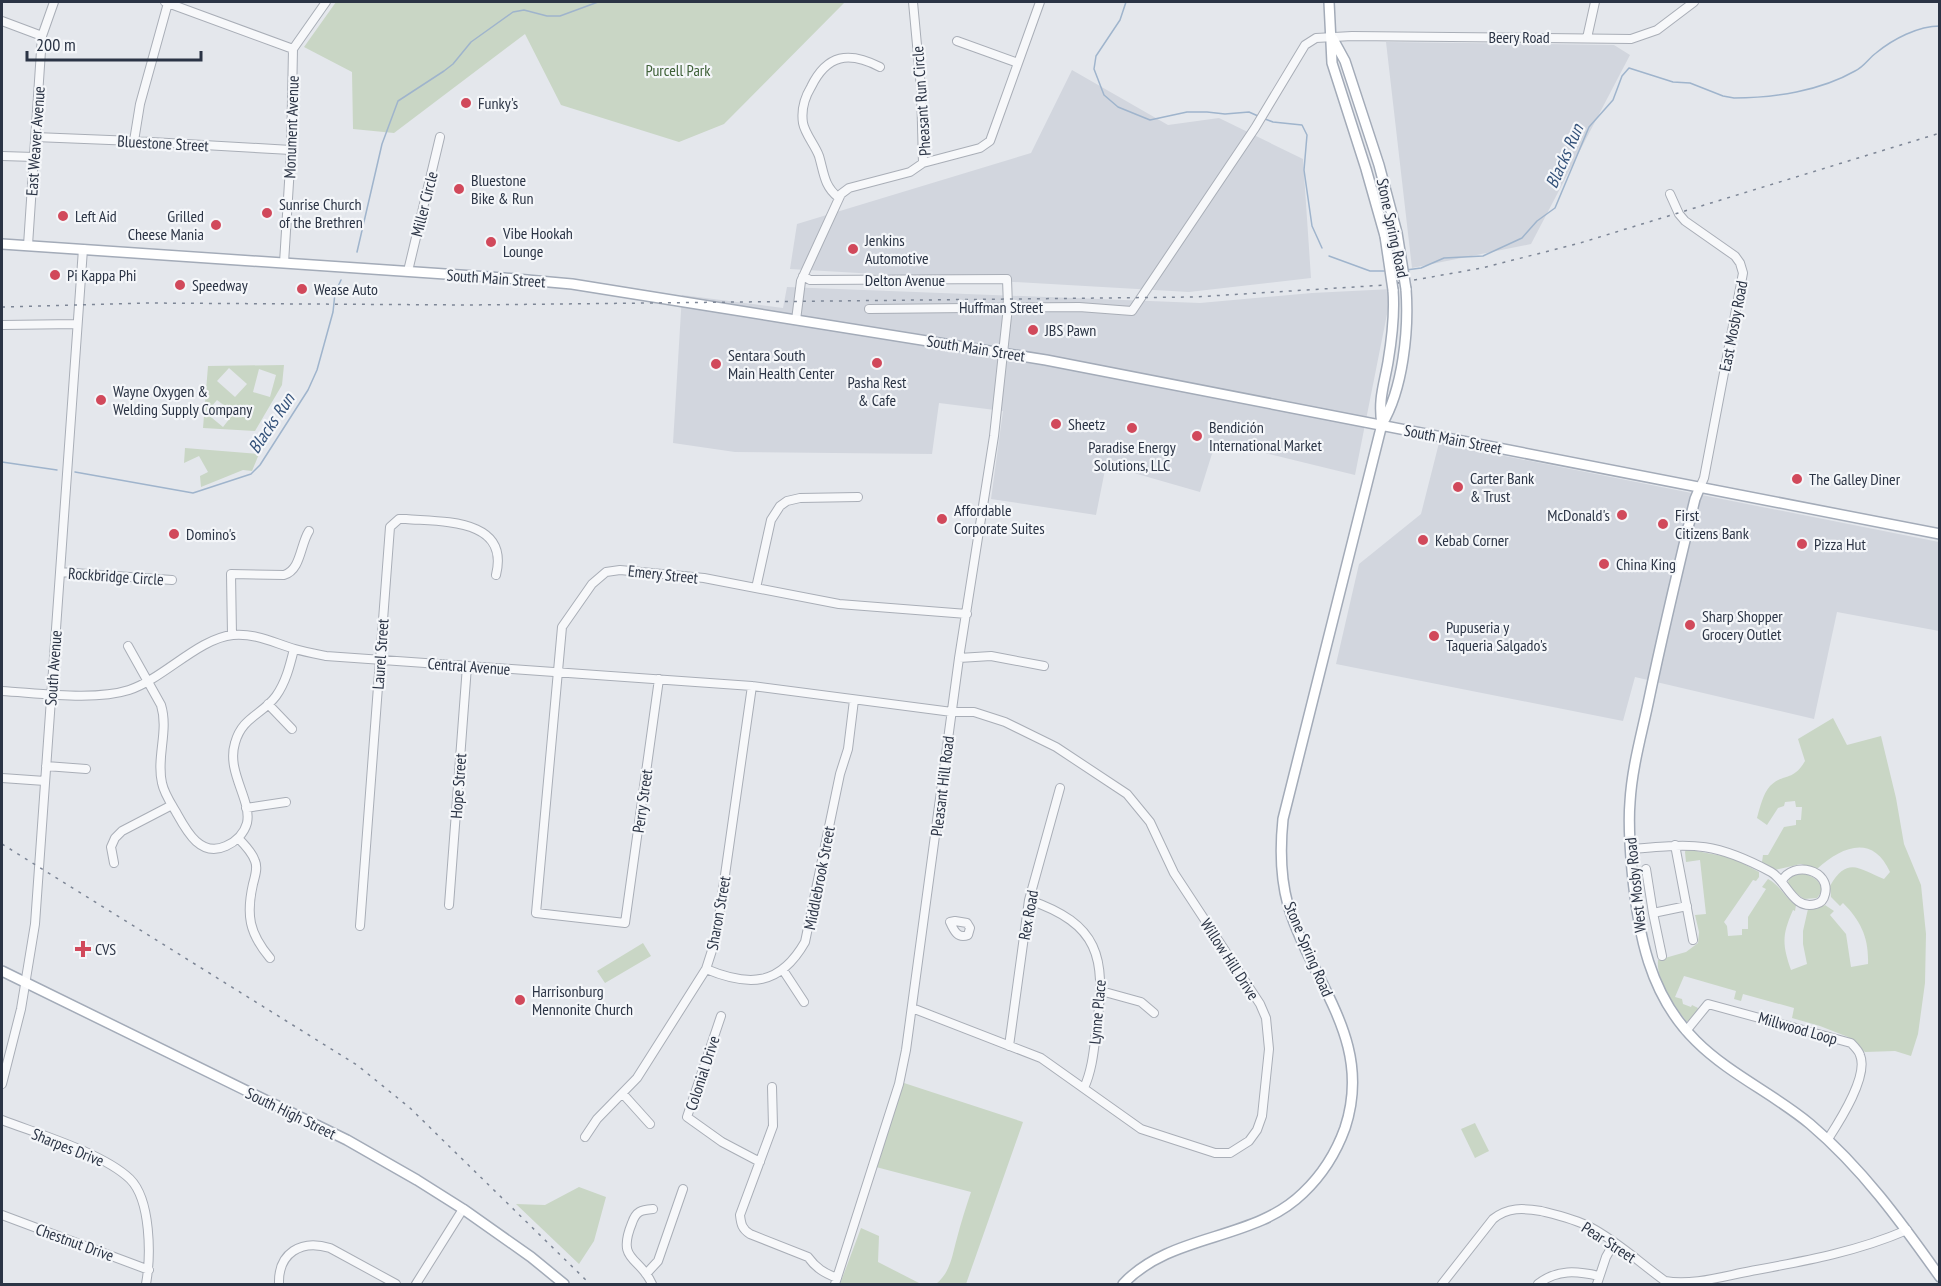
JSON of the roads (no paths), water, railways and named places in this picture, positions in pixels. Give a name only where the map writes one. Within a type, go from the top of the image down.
[{"type":"main road","name":"Stone Spring Road","points":[[1329,2],[1332,63],[1385,236],[1393,291],[1395,309],[1393,332],[1379,406],[1382,424]]},
{"type":"main road","name":"Stone Spring Road","points":[[1123,1284],[1139,1269],[1168,1252],[1257,1223],[1286,1207],[1317,1179],[1340,1142],[1350,1114],[1354,1079],[1349,1048],[1337,1015],[1294,923],[1283,884],[1281,850],[1286,809],[1382,424],[1390,409],[1401,366],[1408,309],[1397,233],[1379,165],[1345,61],[1331,37]]},
{"type":"main road","name":"South Main Street","points":[[2,244],[553,282],[1046,360],[1940,534]]},
{"type":"main road","name":"West Mosby Road","points":[[1700,488],[1695,499],[1671,595],[1633,776],[1629,811],[1630,849],[1637,919],[1645,954],[1662,996],[1686,1031],[1707,1051],[1798,1114],[1828,1140],[1873,1186],[1940,1277]]},
{"type":"main road","name":"South High Street","points":[[2,971],[347,1140],[463,1209],[531,1257],[564,1284]]},
{"type":"street","name":"East Weaver Avenue","points":[[28,245],[42,36],[54,2]]},
{"type":"street","points":[[134,141],[140,104],[166,2],[293,49],[326,2]]},
{"type":"street","name":"Pheasant Run Circle","points":[[914,2],[921,88],[923,163],[980,148],[990,142],[1040,2]]},
{"type":"street","points":[[1587,38],[1595,2]]},
{"type":"street","name":"Beery Road","points":[[1331,37],[1628,40],[1640,38],[1664,25],[1694,2]]},
{"type":"street","points":[[2,21],[42,36]]},
{"type":"street","name":"Huffman Street","points":[[869,309],[1079,307],[1132,311],[1255,128],[1305,45],[1316,38],[1331,37]]},
{"type":"street","points":[[957,41],[1018,63]]},
{"type":"street","name":"Monument Avenue","points":[[284,263],[291,150],[293,49]]},
{"type":"street","points":[[838,197],[827,185],[818,154],[804,126],[803,113],[806,98],[819,72],[833,61],[857,58],[880,67]]},
{"type":"street","name":"Bluestone Street","points":[[35,137],[291,150]]},
{"type":"street","name":"Miller Circle","points":[[408,271],[440,137]]},
{"type":"street","points":[[2,156],[34,157]]},
{"type":"street","points":[[795,320],[798,292],[803,276],[838,197],[849,188],[910,172],[923,163]]},
{"type":"street","name":"East Mosby Road","points":[[1670,194],[1682,218],[1735,256],[1743,273],[1704,478],[1700,488]]},
{"type":"street","name":"South Avenue","points":[[2,1084],[26,984],[36,910],[83,249]]},
{"type":"street","name":"Delton Avenue","points":[[803,276],[810,280],[1007,279]]},
{"type":"street","name":"Pleasant Hill Road","points":[[836,1281],[899,1084],[912,1008],[959,658],[994,436],[1008,307],[1007,279]]},
{"type":"street","points":[[2,325],[77,324]]},
{"type":"street","points":[[756,588],[771,520],[780,506],[796,498],[858,497]]},
{"type":"street","name":"Laurel Street","points":[[360,926],[389,534],[393,522],[406,519],[458,523],[479,529],[497,553],[499,564],[496,575]]},
{"type":"street","points":[[232,635],[230,576],[233,572],[284,575],[290,573],[296,566],[309,531]]},
{"type":"street","name":"Emery Street","points":[[625,923],[536,913],[562,627],[592,584],[606,572],[620,570],[704,578],[839,604],[967,614]]},
{"type":"street","name":"Rockbridge Circle","points":[[60,572],[172,580]]},
{"type":"street","name":"Central Avenue","points":[[2,691],[86,696],[129,690],[148,681],[204,645],[232,635],[260,636],[294,649],[326,656],[752,686],[952,712]]},
{"type":"street","points":[[128,646],[161,705],[164,715],[161,775],[164,791],[189,835],[204,847],[220,848],[238,837],[246,825],[246,808],[234,769],[234,747],[243,724],[276,696],[284,682],[294,649]]},
{"type":"street","points":[[959,658],[991,656],[1044,666]]},
{"type":"street","name":"Hope Street","points":[[449,905],[467,666]]},
{"type":"street","name":"Perry Street","points":[[625,923],[659,679]]},
{"type":"street","name":"Sharon Street","points":[[585,1137],[597,1119],[637,1078],[706,969],[716,938],[752,686]]},
{"type":"street","name":"Middlebrook Street","points":[[783,970],[800,951],[808,936],[840,774],[848,749],[854,699]]},
{"type":"street","points":[[268,704],[292,729]]},
{"type":"street","name":"Willow Hill Drive","points":[[912,1008],[1041,1058],[1141,1129],[1215,1153],[1230,1153],[1249,1140],[1257,1130],[1262,1116],[1269,1049],[1266,1018],[1260,1004],[1174,873],[1150,822],[1127,794],[1056,747],[1005,722],[974,712],[952,712]]},
{"type":"street","points":[[46,766],[86,769]]},
{"type":"street","points":[[2,778],[45,781]]},
{"type":"street","name":"Rex Road","points":[[1009,1046],[1029,900],[1060,788]]},
{"type":"street","points":[[246,808],[286,802]]},
{"type":"street","points":[[114,863],[111,847],[118,834],[172,805]]},
{"type":"street","points":[[238,837],[255,863],[250,926],[255,938],[270,958]]},
{"type":"street","points":[[1630,849],[1675,845],[1706,846],[1733,853],[1773,873],[1782,881],[1789,894],[1802,903],[1817,904],[1825,894],[1823,881],[1808,870],[1800,868],[1793,870],[1786,874],[1782,881]]},
{"type":"street","points":[[1675,845],[1693,940]]},
{"type":"street","points":[[1646,869],[1662,956]]},
{"type":"street","name":"Lynne Place","points":[[1029,900],[1051,908],[1076,924],[1091,943],[1100,966],[1101,992],[1091,1072],[1084,1088]]},
{"type":"street","points":[[1653,913],[1687,906]]},
{"type":"street","points":[[706,969],[739,981],[770,976],[783,970],[804,1002]]},
{"type":"street","points":[[1101,992],[1141,1002],[1154,1013]]},
{"type":"street","name":"Millwood Loop","points":[[1686,1031],[1708,1004],[1851,1043],[1861,1055],[1861,1071],[1849,1106],[1828,1140]]},
{"type":"street","name":"Colonial Drive","points":[[721,1016],[687,1117],[722,1142],[760,1162]]},
{"type":"street","points":[[772,1087],[773,1126],[740,1215],[741,1223],[744,1230],[800,1252],[808,1257],[813,1265],[836,1281]]},
{"type":"street","points":[[623,1094],[650,1124]]},
{"type":"street","name":"Sharpes Drive","points":[[2,1120],[108,1162],[132,1180],[147,1214],[149,1270],[146,1284]]},
{"type":"street","points":[[646,1274],[658,1261],[683,1190]]},
{"type":"street","points":[[416,1284],[463,1209]]},
{"type":"street","points":[[652,1284],[631,1258],[626,1246],[626,1236],[638,1212],[653,1209]]},
{"type":"street","name":"Pear Street","points":[[1442,1284],[1493,1219],[1502,1211],[1511,1209],[1532,1209],[1575,1220],[1614,1243],[1665,1281],[1675,1284],[1839,1254],[1906,1230]]},
{"type":"street","name":"Chestnut Drive","points":[[2,1215],[149,1270]]},
{"type":"street","points":[[1538,1284],[1559,1273],[1579,1272],[1598,1280],[1605,1257],[1614,1243]]},
{"type":"street","points":[[279,1284],[280,1269],[284,1259],[299,1248],[320,1245],[330,1248],[396,1284]]},
{"type":"waterway","name":"Blacks Run","points":[[357,252],[382,144],[398,101],[444,71],[453,64],[471,42],[513,12],[524,10],[547,16],[560,16],[598,2]]},
{"type":"waterway","name":"Blacks Run","points":[[626,2],[641,2]]},
{"type":"waterway","name":"Blacks Run","points":[[1126,2],[1120,20],[1096,56],[1094,69],[1104,95],[1118,107],[1150,120],[1187,112],[1225,114],[1249,112],[1258,116]]},
{"type":"waterway","name":"Blacks Run","points":[[1406,270],[1421,268],[1444,258],[1483,256],[1522,238],[1537,221],[1555,208],[1589,127],[1613,100],[1622,76],[1629,68],[1673,82],[1690,83],[1734,98],[1781,95],[1827,84],[1841,78],[1864,65],[1876,53],[1898,38],[1923,28],[1940,26]]},
{"type":"waterway","name":"Blacks Run","points":[[1265,119],[1302,125],[1307,135],[1304,170],[1312,226],[1322,248]]},
{"type":"waterway","name":"Blacks Run","points":[[1329,256],[1370,271],[1386,271]]},
{"type":"waterway","name":"Blacks Run","points":[[75,472],[193,493],[251,474],[260,465],[308,390],[317,370],[333,312],[335,293],[341,280]]},
{"type":"waterway","name":"Blacks Run","points":[[2,462],[57,470]]},
{"type":"railway","points":[[2,307],[146,303],[468,305],[1194,297],[1386,285],[1482,268],[1580,243],[1940,133]]},
{"type":"railway","points":[[2,844],[357,1065],[410,1108],[590,1284]]},
{"type":"place","name":"Funky's","points":[[466,103]]},
{"type":"place","name":"Bluestone Bike & Run","points":[[459,189]]},
{"type":"place","name":"Sunrise Church of the Brethren","points":[[267,213]]},
{"type":"place","name":"Left Aid","points":[[63,216]]},
{"type":"place","name":"Grilled Cheese Mania","points":[[216,225]]},
{"type":"place","name":"Vibe Hookah Lounge","points":[[491,242]]},
{"type":"place","name":"Jenkins Automotive","points":[[853,249]]},
{"type":"place","name":"Pi Kappa Phi","points":[[55,275]]},
{"type":"place","name":"Speedway","points":[[180,285]]},
{"type":"place","name":"Wease Auto","points":[[302,289]]},
{"type":"place","name":"JBS Pawn","points":[[1033,330]]},
{"type":"place","name":"Pasha Rest & Cafe","points":[[877,363]]},
{"type":"place","name":"Sentara South Main Health Center","points":[[716,364]]},
{"type":"place","name":"Wayne Oxygen & Welding Supply Company","points":[[101,400]]},
{"type":"place","name":"Sheetz","points":[[1056,424]]},
{"type":"place","name":"Paradise Energy Solutions, LLC","points":[[1132,428]]},
{"type":"place","name":"Bendición International Market","points":[[1197,436]]},
{"type":"place","name":"The Galley Diner","points":[[1797,479]]},
{"type":"place","name":"Carter Bank & Trust","points":[[1458,487]]},
{"type":"place","name":"McDonald's","points":[[1622,515]]},
{"type":"place","name":"Affordable Corporate Suites","points":[[942,519]]},
{"type":"place","name":"First Citizens Bank","points":[[1663,524]]},
{"type":"place","name":"Domino's","points":[[174,534]]},
{"type":"place","name":"Kebab Corner","points":[[1423,540]]},
{"type":"place","name":"Pizza Hut","points":[[1802,544]]},
{"type":"place","name":"China King","points":[[1604,564]]},
{"type":"place","name":"Sharp Shopper Grocery Outlet","points":[[1690,625]]},
{"type":"place","name":"Pupuseria y Taqueria Salgado's","points":[[1434,636]]},
{"type":"place","name":"CVS","points":[[83,949]]},
{"type":"place","name":"Harrisonburg Mennonite Church","points":[[520,1000]]},
{"type":"park label","name":"Purcell Park","points":[[678,70]]}]
